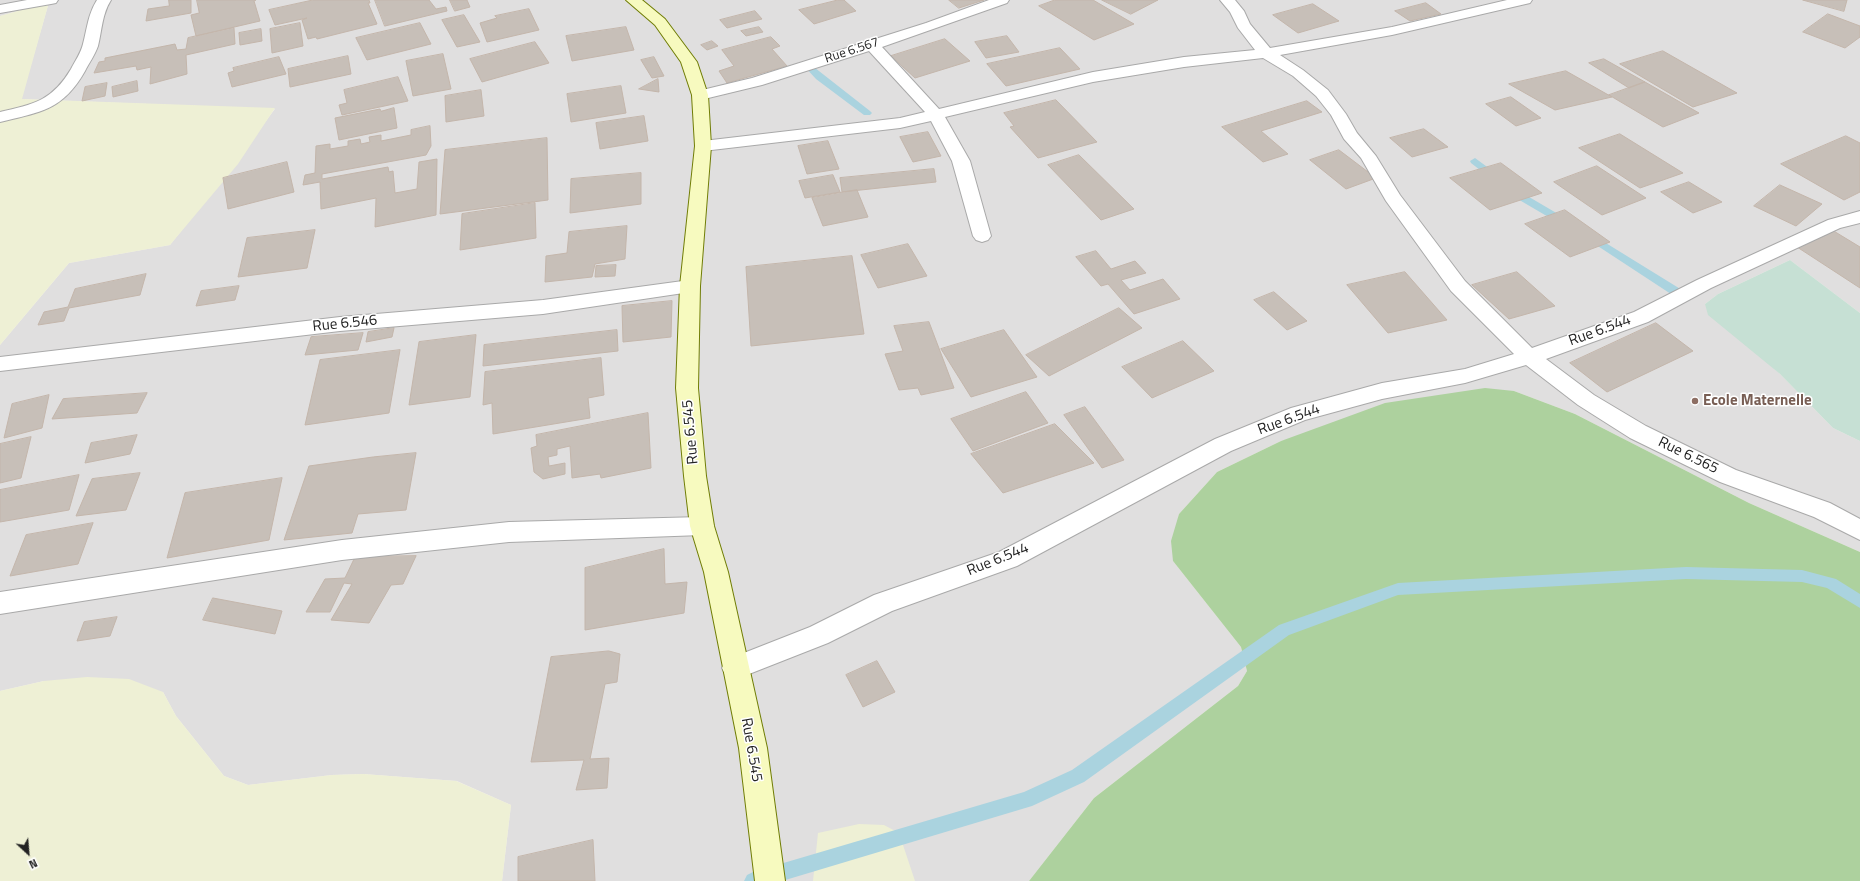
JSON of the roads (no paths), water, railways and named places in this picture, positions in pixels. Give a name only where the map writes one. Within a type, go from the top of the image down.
[{"type":"street","points":[[0,10],[51,0]]},
{"type":"street","points":[[0,117],[22,112],[46,103],[61,94],[70,83],[90,47],[94,22],[104,0]]},
{"type":"street","name":"Rue 6.545","points":[[633,0],[660,22],[690,62],[700,95],[703,146],[690,286],[687,388],[695,476],[702,526],[716,572],[753,748],[770,881]]},
{"type":"street","name":"Rue 6.567","points":[[700,95],[756,82],[872,45],[1002,0]]},
{"type":"street","name":"Rue 6.565","points":[[1227,0],[1237,11],[1243,25],[1266,53],[1298,73],[1322,93],[1338,114],[1350,135],[1368,156],[1392,197],[1458,286],[1529,357],[1586,400],[1638,432],[1728,476],[1822,510],[1860,530]]},
{"type":"street","points":[[703,146],[812,135],[900,123],[1032,90],[1093,77],[1184,62],[1266,53],[1392,31],[1525,0]]},
{"type":"street","points":[[872,45],[936,115],[961,161],[982,236]]},
{"type":"street","name":"Rue 6.544","points":[[735,668],[819,635],[883,603],[1008,559],[1223,445],[1299,414],[1382,391],[1465,376],[1529,357],[1641,317],[1704,284],[1819,230],[1860,217]]},
{"type":"street","name":"Rue 6.546","points":[[0,364],[340,324],[543,307],[690,286]]},
{"type":"street","points":[[0,603],[350,549],[509,532],[702,526]]},
{"type":"waterway","points":[[810,67],[819,77],[867,113]]},
{"type":"waterway","points":[[1475,161],[1520,196],[1566,223]]},
{"type":"waterway","points":[[1588,235],[1678,293]]},
{"type":"waterway","points":[[753,881],[1026,800],[1078,776],[1284,630],[1398,589],[1686,573],[1802,576],[1831,583],[1860,602]]},
{"type":"place","name":"Ecole Maternelle","points":[[1695,401]]}]
